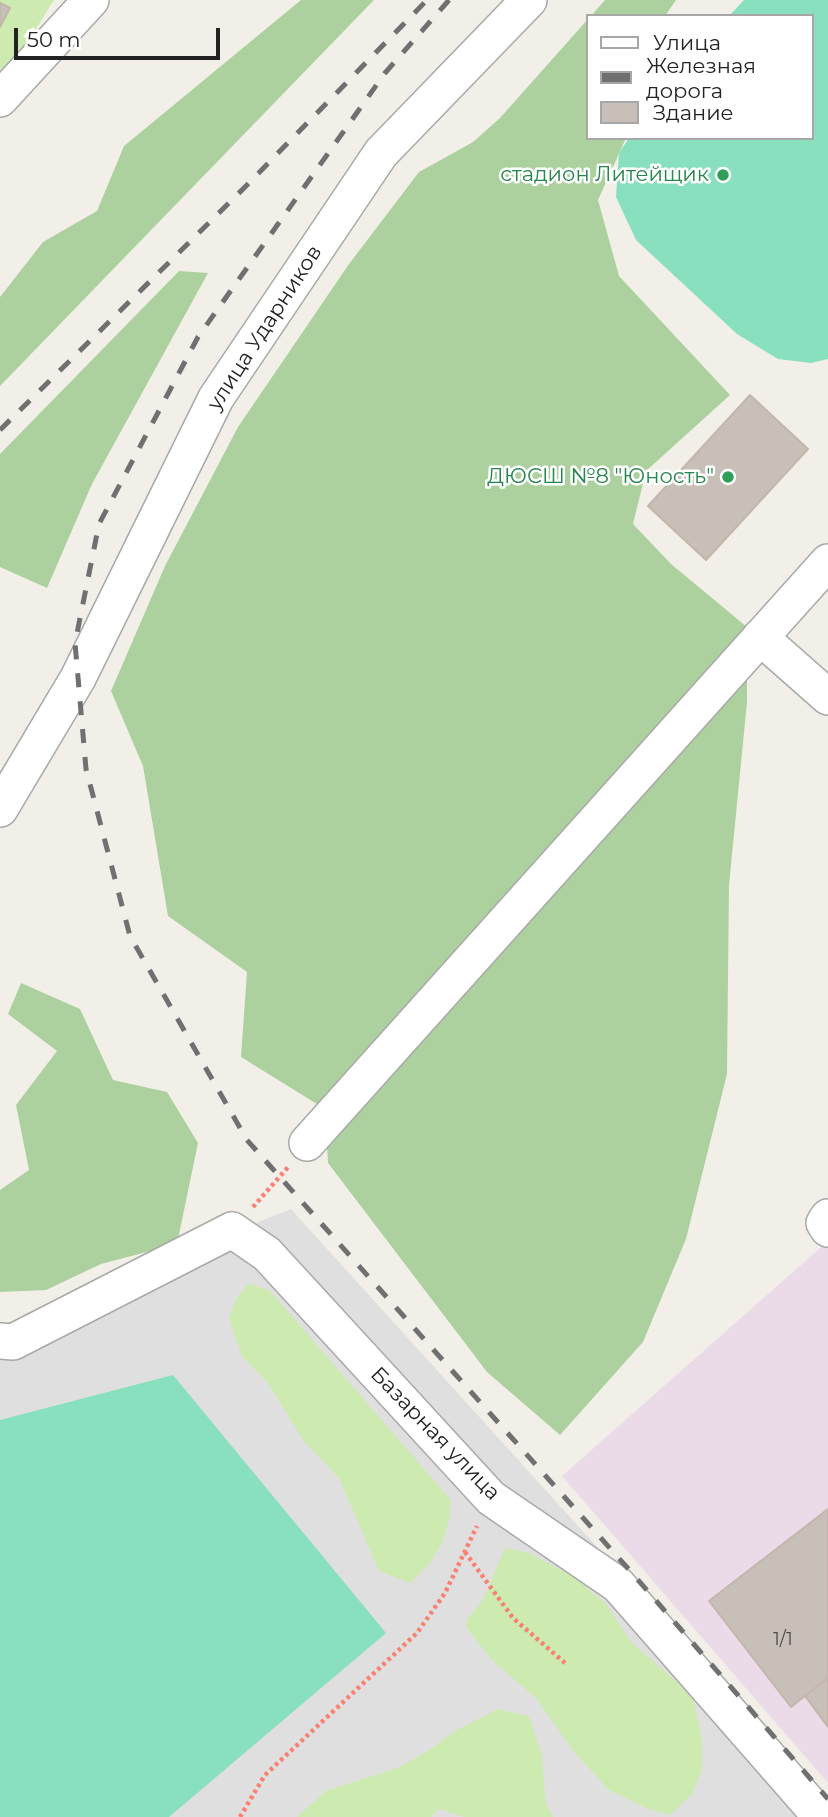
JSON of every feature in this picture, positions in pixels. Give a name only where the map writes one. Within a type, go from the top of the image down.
[{"type":"street","points":[[0,99],[91,0]]},
{"type":"street","name":"улица Ударников","points":[[0,809],[78,678],[216,398],[381,153],[529,0]]},
{"type":"street","points":[[307,1143],[828,562]]},
{"type":"street","points":[[760,637],[828,697]]},
{"type":"street","points":[[828,1217],[824,1223],[828,1229]]},
{"type":"street","points":[[0,1342],[13,1342],[232,1230]]},
{"type":"street","name":"Базарная улица","points":[[232,1230],[267,1254],[491,1498],[618,1585],[821,1817]]},
{"type":"path","points":[[232,1230],[280,1178],[307,1143]]},
{"type":"path","points":[[240,1817],[265,1775],[417,1633],[445,1593],[491,1498]]},
{"type":"path","points":[[465,1552],[513,1618],[565,1663]]},
{"type":"shaded area","points":[[291,1209],[627,1580],[828,1817],[0,1817],[0,1326]]},
{"type":"shaded area","points":[[828,1241],[828,1783],[562,1476]]},
{"type":"green space","points":[[0,0],[54,0],[0,86]]},
{"type":"green space","points":[[301,0],[374,0],[0,386],[0,297],[43,242],[97,211],[124,146]]},
{"type":"green space","points":[[605,0],[676,0],[666,14],[593,14]]},
{"type":"green space","name":"стадион Литейщик","points":[[744,0],[828,0],[828,359],[811,363],[778,359],[737,334],[636,240],[616,197],[619,153],[628,140],[814,140],[814,14],[731,14]]},
{"type":"green space","points":[[586,21],[586,140],[625,140],[598,200],[619,276],[730,395],[646,471],[633,524],[671,564],[747,627],[747,702],[729,885],[727,1074],[686,1239],[643,1342],[560,1435],[487,1372],[328,1163],[325,1109],[241,1057],[247,972],[168,916],[143,766],[111,691],[165,566],[238,427],[349,264],[419,172],[473,142],[500,118]]},
{"type":"green space","points":[[179,271],[208,273],[92,484],[47,588],[0,567],[0,454]]},
{"type":"green space","points":[[21,983],[80,1009],[113,1080],[167,1092],[198,1143],[177,1244],[101,1264],[46,1290],[0,1292],[0,1190],[29,1170],[16,1105],[57,1051],[8,1014]]},
{"type":"green space","points":[[249,1283],[270,1291],[450,1499],[450,1516],[443,1541],[431,1562],[410,1583],[379,1571],[339,1478],[303,1440],[268,1383],[242,1356],[229,1319],[236,1299]]},
{"type":"green space","points":[[173,1375],[386,1633],[169,1817],[0,1817],[0,1420]]},
{"type":"green space","points":[[505,1548],[529,1553],[574,1577],[606,1604],[631,1642],[693,1696],[702,1741],[702,1769],[692,1794],[670,1815],[646,1808],[609,1790],[574,1752],[536,1698],[492,1660],[466,1627],[467,1619],[483,1600]]},
{"type":"green space","points":[[498,1709],[529,1716],[542,1755],[546,1804],[553,1817],[464,1817],[439,1809],[431,1817],[297,1817],[326,1791],[397,1768],[428,1751],[455,1731]]},
{"type":"building","points":[[0,3],[10,8],[0,27]]},
{"type":"building","name":"ДЮСШ №8 \"Юность\"","points":[[750,395],[808,449],[706,560],[648,506]]},
{"type":"building","points":[[828,1509],[828,1678],[791,1707],[709,1601]]},
{"type":"building","points":[[828,1678],[828,1727],[805,1696]]},
{"type":"railway","points":[[0,430],[244,188],[427,0]]},
{"type":"railway","points":[[449,0],[385,73],[198,337],[99,524],[75,643],[86,769],[130,936],[247,1140],[632,1573],[828,1799]]},
{"type":"place","name":"стадион Литейщик","points":[[723,175]]},
{"type":"place","name":"ДЮСШ №8 \"Юность\"","points":[[728,477]]}]
